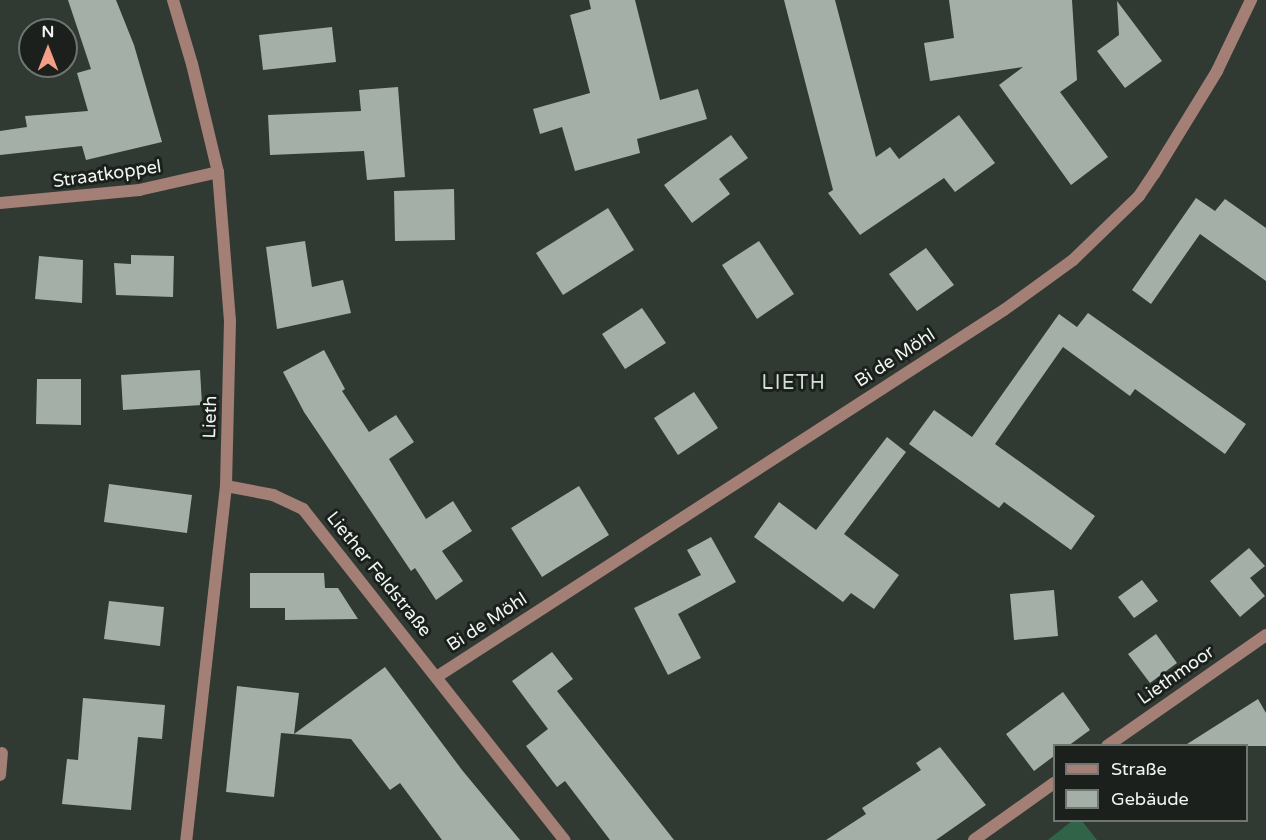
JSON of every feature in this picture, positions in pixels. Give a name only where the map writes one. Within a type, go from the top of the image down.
[{"type":"street","name":"Lieth","points":[[173,0],[218,172],[230,321],[226,486],[186,840]]},
{"type":"street","name":"Bi de Möhl","points":[[438,676],[1004,310],[1073,260],[1139,196],[1190,120],[1251,0]]},
{"type":"street","name":"Straatkoppel","points":[[0,203],[139,190],[218,172]]},
{"type":"street","name":"Liether Feldstraße","points":[[226,486],[273,495],[303,509],[438,676],[564,840]]},
{"type":"street","name":"Liethmoor","points":[[1110,744],[1266,635]]},
{"type":"street","points":[[0,775],[2,753]]},
{"type":"street","points":[[974,840],[1053,784]]},
{"type":"green space","points":[[1070,822],[1083,822],[1097,840],[1048,840]]},
{"type":"building","points":[[68,0],[116,0],[134,45],[162,142],[86,160],[82,146],[0,155],[0,131],[27,127],[25,116],[88,111],[78,73],[91,69],[78,30],[78,18],[74,18]]},
{"type":"building","points":[[589,0],[635,0],[660,100],[698,89],[707,119],[637,139],[640,153],[575,171],[562,127],[540,134],[533,109],[590,93],[570,15],[591,9]]},
{"type":"building","points":[[784,0],[835,0],[876,157],[890,147],[899,159],[959,115],[995,163],[955,192],[944,178],[860,235],[828,193],[833,190]]},
{"type":"building","points":[[949,0],[1072,0],[1077,80],[1060,92],[1108,157],[1071,185],[999,85],[1023,67],[930,81],[924,43],[954,38]]},
{"type":"building","points":[[1117,1],[1162,61],[1125,88],[1097,51],[1119,35]]},
{"type":"building","points":[[332,27],[336,62],[263,70],[259,35]]},
{"type":"building","points":[[398,87],[405,177],[367,180],[364,151],[270,155],[268,115],[361,111],[359,90]]},
{"type":"building","points":[[731,135],[748,158],[719,179],[730,194],[692,223],[664,185]]},
{"type":"building","points":[[454,189],[455,240],[395,241],[394,191]]},
{"type":"building","points":[[1196,198],[1215,211],[1225,199],[1266,228],[1266,281],[1200,234],[1151,304],[1132,290]]},
{"type":"building","points":[[608,208],[634,250],[563,295],[536,253]]},
{"type":"building","points":[[305,241],[312,287],[343,280],[351,313],[277,329],[266,247]]},
{"type":"building","points":[[759,241],[794,294],[757,319],[722,265]]},
{"type":"building","points":[[926,248],[954,285],[917,311],[889,274]]},
{"type":"building","points":[[131,255],[174,256],[173,297],[116,295],[114,263],[131,264]]},
{"type":"building","points":[[39,256],[83,260],[82,303],[35,299]]},
{"type":"building","points":[[642,308],[666,343],[625,369],[602,334]]},
{"type":"building","points":[[1088,313],[1246,424],[1225,454],[1135,389],[1130,396],[1063,347],[995,444],[1095,516],[1071,550],[1004,502],[999,508],[909,444],[934,410],[972,437],[1059,314],[1077,327]]},
{"type":"building","points":[[324,350],[345,389],[342,391],[369,432],[396,415],[414,442],[389,459],[426,519],[453,501],[472,531],[442,551],[463,581],[436,600],[415,568],[411,571],[304,412],[283,372]]},
{"type":"building","points":[[200,370],[202,405],[123,410],[121,375]]},
{"type":"building","points":[[37,379],[81,379],[81,425],[36,424]]},
{"type":"building","points":[[694,392],[718,428],[678,455],[654,418]]},
{"type":"building","points":[[887,437],[906,452],[844,534],[899,575],[874,609],[851,593],[843,602],[754,537],[779,502],[816,530]]},
{"type":"building","points":[[109,484],[192,495],[187,533],[104,522]]},
{"type":"building","points":[[579,486],[609,535],[542,577],[511,528]]},
{"type":"building","points":[[711,537],[736,582],[678,614],[701,658],[668,675],[634,608],[701,575],[687,550]]},
{"type":"building","points":[[1249,548],[1265,566],[1250,578],[1265,596],[1240,617],[1210,581]]},
{"type":"building","points":[[250,573],[324,573],[325,588],[338,588],[358,619],[285,620],[285,608],[250,608]]},
{"type":"building","points":[[1142,580],[1158,601],[1134,618],[1118,597]]},
{"type":"building","points":[[1054,590],[1058,636],[1014,640],[1010,594]]},
{"type":"building","points":[[109,601],[164,607],[160,646],[104,639]]},
{"type":"building","points":[[1156,634],[1177,663],[1150,683],[1128,654]]},
{"type":"building","points":[[552,652],[573,679],[557,691],[674,840],[610,840],[565,781],[557,787],[526,746],[548,729],[512,681]]},
{"type":"building","points":[[385,667],[462,770],[520,840],[442,840],[400,783],[390,790],[351,739],[281,733],[274,797],[226,792],[237,686],[299,693],[294,734]]},
{"type":"building","points":[[1063,692],[1090,730],[1071,744],[1053,744],[1053,757],[1034,771],[1006,734]]},
{"type":"building","points":[[83,698],[165,705],[162,739],[138,737],[131,810],[62,804],[67,759],[78,760]]},
{"type":"building","points":[[1258,699],[1266,713],[1266,746],[1187,744]]},
{"type":"building","points":[[940,747],[986,805],[936,840],[826,840],[866,814],[862,808],[921,770],[916,763]]},
{"type":"district","name":"LIETH","points":[[794,383]]}]
